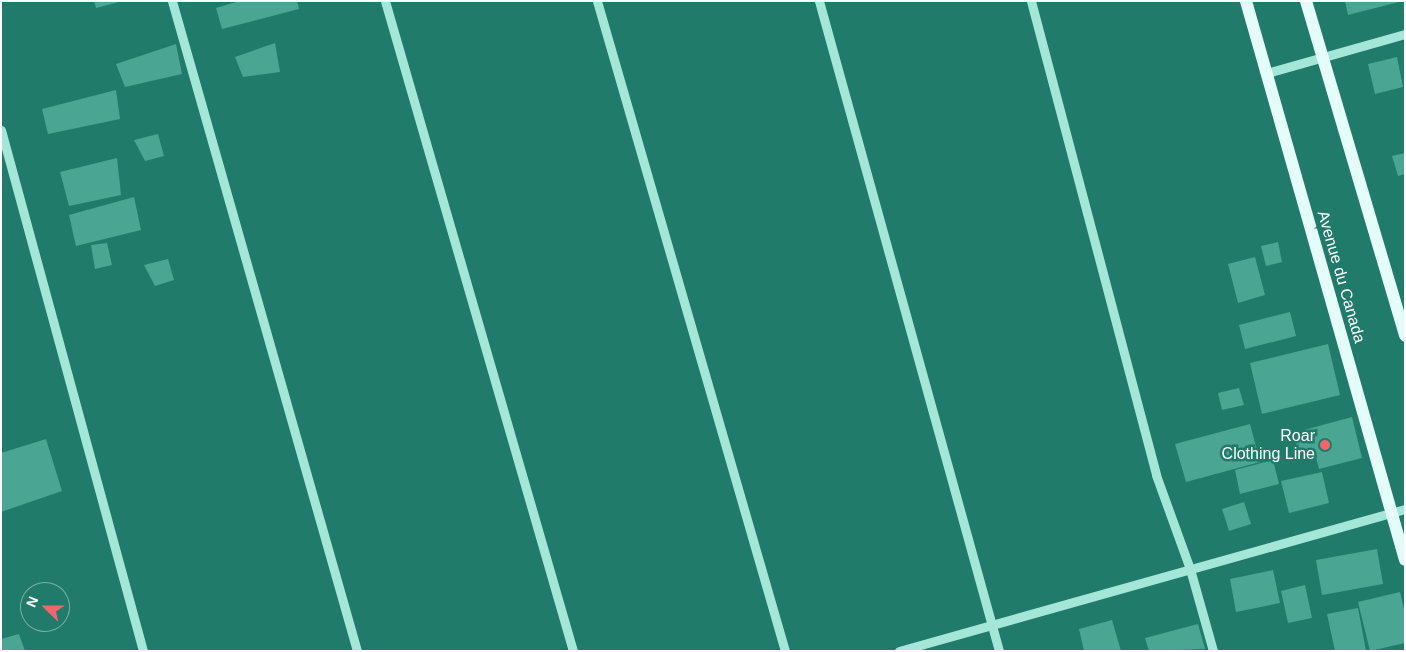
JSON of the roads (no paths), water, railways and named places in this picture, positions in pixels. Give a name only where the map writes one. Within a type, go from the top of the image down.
[{"type":"main road","name":"Avenue du Canada","points":[[1246,1],[1390,514],[1405,560]]},
{"type":"main road","points":[[1306,1],[1405,336]]},
{"type":"street","points":[[172,1],[357,651]]},
{"type":"street","points":[[385,1],[573,651]]},
{"type":"street","points":[[597,1],[785,651]]},
{"type":"street","points":[[819,1],[999,651]]},
{"type":"street","points":[[1031,1],[1156,474],[1190,569],[1213,651]]},
{"type":"street","points":[[1267,73],[1405,34]]},
{"type":"street","points":[[1,130],[143,651]]},
{"type":"street","points":[[900,651],[1405,509]]},
{"type":"place","name":"Roar Clothing Line","points":[[1325,445]]}]
